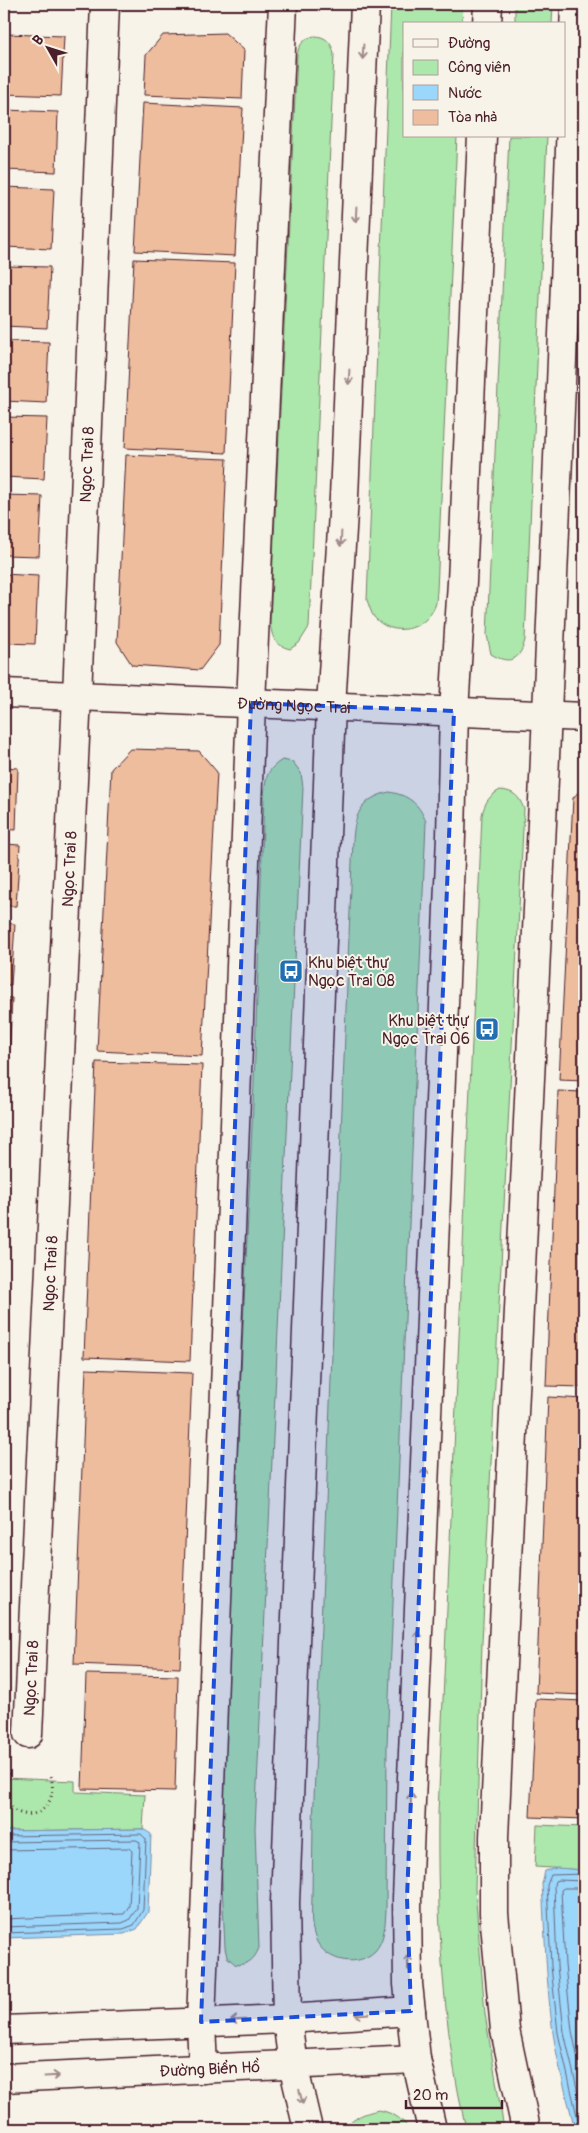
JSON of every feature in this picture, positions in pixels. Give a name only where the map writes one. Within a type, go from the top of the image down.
[{"type":"street","name":"Ngọc Trai 8","points":[[28,1734],[76,696],[105,4]]},
{"type":"street","points":[[203,2069],[202,2022],[251,703],[283,4]]},
{"type":"street","points":[[308,2129],[293,2065],[287,2018],[285,1894],[331,706],[343,506],[365,4]]},
{"type":"street","points":[[488,4],[488,22]]},
{"type":"street","points":[[526,2129],[505,2030],[494,1913],[494,1836],[546,715],[568,213],[575,4]]},
{"type":"street","points":[[432,2129],[416,2059],[408,1984],[407,1898],[449,884],[454,712],[463,572],[482,138]]},
{"type":"street","name":"Đường Ngọc Trai","points":[[4,693],[584,717]]},
{"type":"street","points":[[4,2030],[411,2011]]},
{"type":"street","name":"Đường Biển Hồ","points":[[4,2078],[416,2059]]},
{"type":"path","points":[[4,1783],[9,1773]]},
{"type":"path","points":[[4,1794],[6,1801],[13,1809],[23,1814],[32,1814],[43,1810],[51,1801],[50,1773]]},
{"type":"highlighted area","points":[[251,703],[454,711],[407,1898],[411,2011],[201,2022],[246,825]]},
{"type":"green space","points":[[391,4],[463,4],[462,22],[403,22],[403,138],[457,138],[436,601],[430,615],[424,621],[408,629],[399,629],[381,624],[374,617],[367,600]]},
{"type":"green space","points":[[515,4],[553,4],[552,22],[515,22]]},
{"type":"green space","points":[[314,36],[322,37],[328,41],[334,54],[309,627],[299,643],[290,649],[277,643],[270,622],[297,55],[302,42]]},
{"type":"green space","points":[[509,138],[547,138],[525,640],[517,657],[508,660],[491,654],[487,635]]},
{"type":"green space","points":[[282,760],[293,762],[301,773],[303,788],[255,1828],[259,1948],[250,1961],[236,1965],[227,1957],[225,1948],[220,1841],[254,1082],[264,796],[269,771]]},
{"type":"green space","points":[[500,790],[515,795],[524,809],[482,1642],[475,1889],[485,2014],[504,2129],[466,2129],[451,2051],[446,2012],[440,1933],[438,1813],[482,815],[488,800]]},
{"type":"green space","points":[[389,792],[402,795],[412,801],[420,810],[426,822],[387,1745],[386,1911],[384,1932],[378,1947],[367,1957],[349,1961],[331,1956],[323,1950],[318,1943],[313,1929],[313,1823],[353,838],[354,828],[361,809],[376,796]]},
{"type":"green space","points":[[4,1778],[75,1781],[75,1792],[145,1795],[143,1829],[4,1831]]},
{"type":"green space","points":[[537,1825],[584,1827],[584,1870],[535,1867]]},
{"type":"green space","points":[[379,2110],[396,2116],[409,2129],[345,2129],[360,2116]]},
{"type":"water","points":[[143,1829],[151,1834],[148,1912],[137,1929],[124,1934],[4,1938],[4,1831]]},
{"type":"water","points":[[557,1868],[584,1870],[584,2129],[575,2129],[557,2057],[551,2014],[542,1884],[545,1871]]},
{"type":"building","points":[[225,33],[244,50],[242,99],[144,95],[146,55],[163,35]]},
{"type":"building","points":[[6,34],[64,36],[61,96],[4,94]]},
{"type":"building","points":[[143,103],[243,108],[235,256],[135,251]]},
{"type":"building","points":[[4,110],[58,112],[56,172],[4,170]]},
{"type":"building","points":[[4,187],[54,189],[51,249],[4,247]]},
{"type":"building","points":[[134,259],[235,263],[226,453],[125,448]]},
{"type":"building","points":[[4,266],[50,267],[47,328],[4,326]]},
{"type":"building","points":[[4,341],[49,342],[46,403],[4,401]]},
{"type":"building","points":[[4,417],[47,418],[44,479],[4,477]]},
{"type":"building","points":[[126,455],[227,459],[219,645],[200,670],[132,665],[117,642]]},
{"type":"building","points":[[4,495],[42,496],[39,556],[4,555]]},
{"type":"building","points":[[4,574],[38,576],[35,644],[4,643]]},
{"type":"building","points":[[130,749],[199,751],[217,772],[202,1056],[97,1051],[111,769]]},
{"type":"building","points":[[4,767],[18,768],[16,830],[4,829]]},
{"type":"building","points":[[584,786],[584,1081],[559,1080],[573,798]]},
{"type":"building","points":[[4,844],[20,845],[16,906],[4,906]]},
{"type":"building","points":[[4,923],[15,924],[11,985],[4,985]]},
{"type":"building","points":[[4,998],[12,998],[9,1060],[4,1060]]},
{"type":"building","points":[[96,1062],[202,1065],[190,1361],[84,1357]]},
{"type":"building","points":[[4,1077],[8,1077],[4,1131]]},
{"type":"building","points":[[558,1091],[584,1092],[584,1387],[546,1386]]},
{"type":"building","points":[[86,1369],[192,1373],[180,1668],[74,1664]]},
{"type":"building","points":[[548,1397],[584,1399],[584,1695],[536,1693]]},
{"type":"building","points":[[86,1674],[178,1676],[175,1791],[82,1789]]},
{"type":"building","points":[[536,1699],[584,1701],[584,1819],[530,1817]]},
{"type":"place","name":"Khu biệt thự Ngọc Trai 08","points":[[291,971]]},
{"type":"place","name":"Khu biệt thự Ngọc Trai 06","points":[[487,1029]]}]
